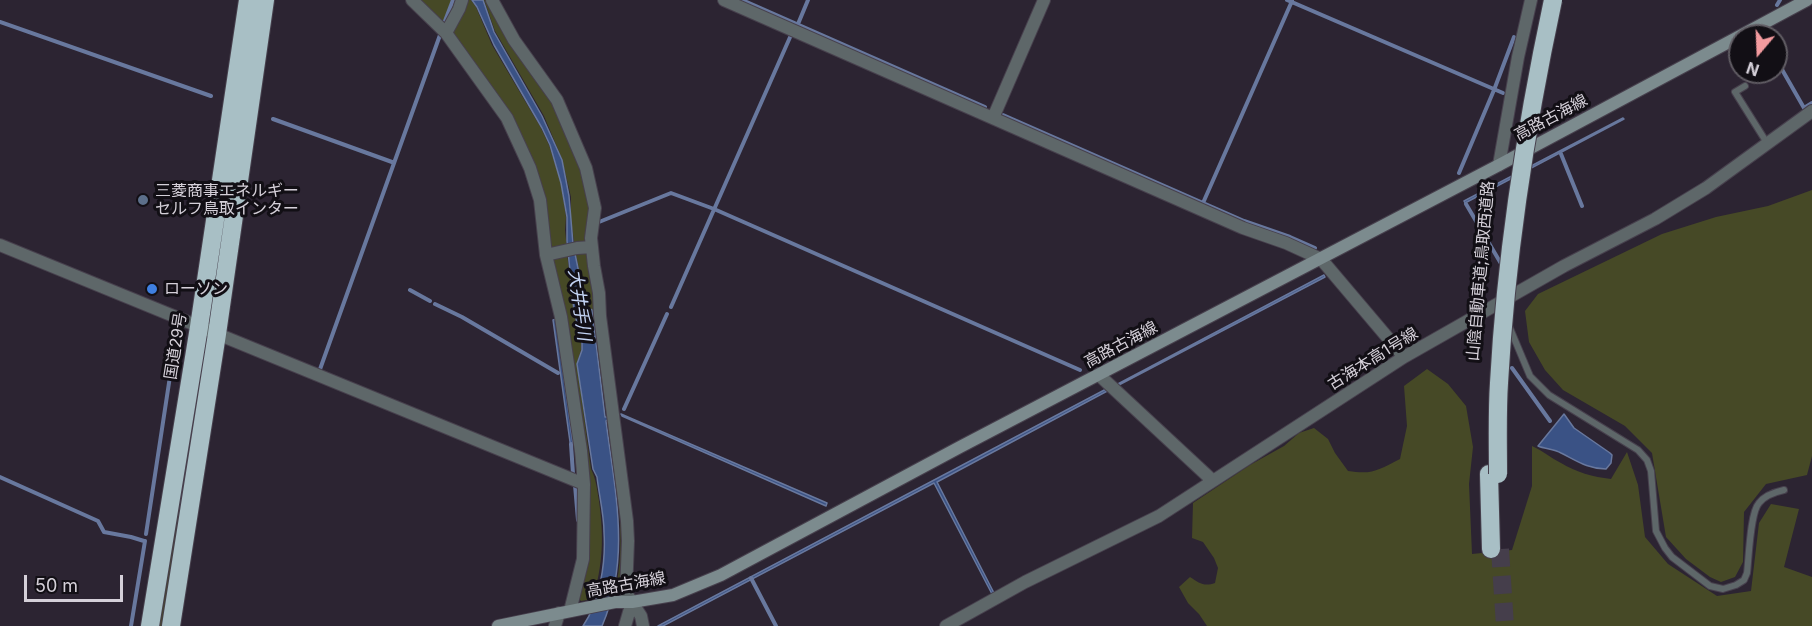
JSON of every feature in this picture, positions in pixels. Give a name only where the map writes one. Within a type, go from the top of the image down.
[{"type":"highway","name":"国道29号","points":[[150,626],[199,327],[248,0]]},
{"type":"highway","points":[[171,626],[217,334],[265,0]]},
{"type":"highway","name":"山陰自動車道;鳥取西道路","points":[[1495,549],[1490,384],[1506,196],[1527,72],[1543,0]]},
{"type":"highway","name":"山陰自動車道;鳥取西道路","points":[[1493,474],[1517,197],[1537,74],[1553,0]]},
{"type":"main road","name":"高路古海線","points":[[1762,24],[1807,0]]},
{"type":"main road","name":"高路古海線","points":[[498,626],[615,602],[632,602],[672,594],[722,575],[1728,42]]},
{"type":"street","points":[[412,0],[446,33],[507,118],[530,168],[540,200],[546,255],[561,317],[584,484],[583,559],[570,611],[555,626]]},
{"type":"street","points":[[446,33],[462,0]]},
{"type":"street","points":[[492,0],[514,40],[556,100],[586,168],[595,208],[591,238],[627,521],[626,593],[641,616],[643,626]]},
{"type":"street","points":[[724,0],[1243,228],[1286,243],[1321,259],[1404,357]]},
{"type":"street","points":[[993,118],[1044,0]]},
{"type":"street","points":[[1499,165],[1518,57],[1531,0]]},
{"type":"street","name":"古海本高1号線","points":[[950,625],[1025,582],[1159,516],[1404,357],[1564,266],[1655,219],[1706,188],[1812,111]]},
{"type":"street","points":[[0,245],[584,484]]},
{"type":"street","points":[[546,255],[592,247]]},
{"type":"street","points":[[1099,375],[1213,481]]},
{"type":"street","points":[[625,626],[632,602]]},
{"type":"lane","points":[[1745,86],[1735,92],[1767,143]]},
{"type":"lane","points":[[1501,303],[1530,376],[1549,395],[1638,450],[1647,460],[1651,471],[1656,531],[1672,557],[1710,586],[1723,589],[1744,580],[1747,573],[1754,514],[1758,504],[1766,497],[1784,490]]},
{"type":"green space","points":[[419,0],[459,0],[447,23],[444,23]]},
{"type":"green space","points":[[466,0],[471,0],[476,7],[492,45],[549,145],[561,183],[566,217],[567,249],[550,251],[536,174],[451,31]]},
{"type":"green space","points":[[484,0],[488,0],[554,102],[582,167],[591,207],[589,244],[575,247],[571,222],[571,197],[562,159],[544,116],[495,31]]},
{"type":"green space","points":[[1812,190],[1812,456],[1807,475],[1766,484],[1744,512],[1743,562],[1735,577],[1721,582],[1710,577],[1686,559],[1666,537],[1652,453],[1625,426],[1563,390],[1545,370],[1529,342],[1525,311],[1538,294],[1662,234],[1716,217],[1768,206]]},
{"type":"green space","points":[[575,250],[589,251],[624,516],[622,594],[614,595],[620,550],[619,505],[592,310],[587,307]]},
{"type":"green space","points":[[567,253],[574,312],[581,342],[577,363],[591,469],[597,488],[602,527],[601,562],[593,599],[581,601],[577,597],[588,502],[589,467],[567,321],[551,257]]},
{"type":"green space","points":[[1427,369],[1448,384],[1466,406],[1473,447],[1469,484],[1472,554],[1512,550],[1532,486],[1532,446],[1573,469],[1611,479],[1627,452],[1638,485],[1645,537],[1668,564],[1717,596],[1751,591],[1759,523],[1771,504],[1799,509],[1784,567],[1812,577],[1812,626],[1207,626],[1188,603],[1179,587],[1190,577],[1199,583],[1215,583],[1218,568],[1203,542],[1192,538],[1193,503],[1250,465],[1284,446],[1299,433],[1314,428],[1328,439],[1348,471],[1375,471],[1400,459],[1407,426],[1404,386]]},
{"type":"green space","points":[[193,412],[197,412],[163,626],[158,626]]},
{"type":"water","name":"大井手川","points":[[472,0],[483,0],[494,32],[542,116],[562,160],[569,196],[573,244],[586,307],[592,310],[605,417],[608,417],[606,421],[616,499],[618,550],[616,575],[611,601],[602,626],[583,626],[594,605],[601,581],[604,525],[577,364],[582,343],[574,311],[567,217],[561,183],[550,145],[542,128],[494,45]]},
{"type":"water","points":[[1624,119],[1465,203],[1464,201]]},
{"type":"water","points":[[1324,275],[1325,277],[1114,386]]},
{"type":"water","points":[[556,319],[573,444],[571,449],[553,320]]},
{"type":"water","points":[[1110,387],[1111,389],[937,482],[994,593],[992,594],[934,483],[663,626],[658,626]]},
{"type":"water","points":[[621,414],[827,503],[826,506],[622,416]]},
{"type":"water","points":[[1564,414],[1574,428],[1612,455],[1611,463],[1606,469],[1588,466],[1558,452],[1538,446]]},
{"type":"waterway","points":[[445,21],[453,0]]},
{"type":"waterway","points":[[742,0],[985,107]]},
{"type":"waterway","points":[[798,24],[808,0]]},
{"type":"waterway","points":[[1287,0],[1503,93]]},
{"type":"waterway","points":[[1777,5],[1780,0]]},
{"type":"waterway","points":[[1203,203],[1292,1]]},
{"type":"waterway","points":[[0,22],[211,96]]},
{"type":"waterway","points":[[319,372],[440,35]]},
{"type":"waterway","points":[[671,307],[791,35]]},
{"type":"waterway","points":[[1459,173],[1514,37]]},
{"type":"waterway","points":[[1788,80],[1804,108],[1812,103]]},
{"type":"waterway","points":[[1003,115],[1244,221],[1315,248]]},
{"type":"waterway","points":[[273,119],[392,162]]},
{"type":"waterway","points":[[1561,154],[1582,206]]},
{"type":"waterway","points":[[599,222],[671,193],[714,209],[1080,370]]},
{"type":"waterway","points":[[1466,204],[1503,267]]},
{"type":"waterway","points":[[410,290],[430,301]]},
{"type":"waterway","points":[[435,304],[462,317],[558,373]]},
{"type":"waterway","points":[[624,409],[667,314]]},
{"type":"waterway","points":[[146,534],[174,350]]},
{"type":"waterway","points":[[1512,368],[1550,421]]},
{"type":"waterway","points":[[571,444],[573,474]]},
{"type":"waterway","points":[[0,477],[98,521],[104,532],[144,541]]},
{"type":"waterway","points":[[575,485],[578,520]]},
{"type":"waterway","points":[[131,626],[145,541]]},
{"type":"waterway","points":[[751,578],[776,626]]},
{"type":"tunnel","points":[[1500,549],[1505,626]]},
{"type":"place","name":"三菱商事エネルギー セルフ鳥取インター","points":[[143,200]]},
{"type":"place","name":"ローソン","points":[[152,289]]}]
